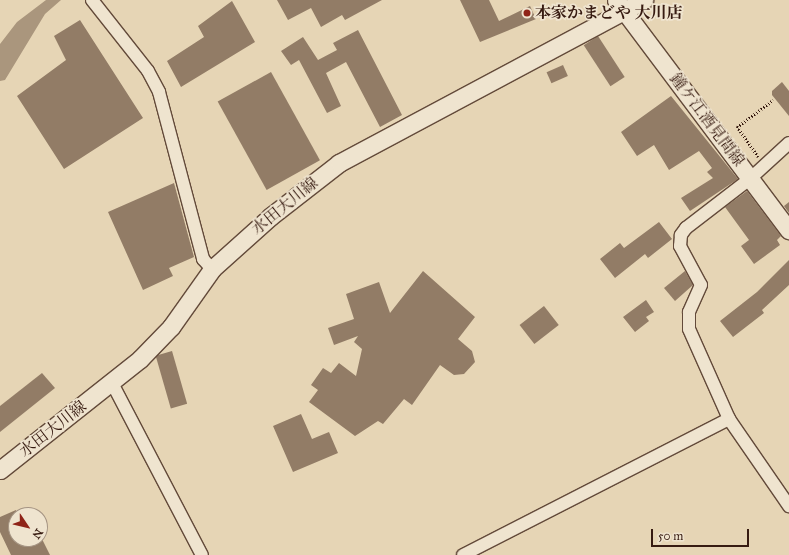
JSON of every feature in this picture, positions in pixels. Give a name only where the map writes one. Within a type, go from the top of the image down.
[{"type":"main road","name":"水田大川線","points":[[0,470],[112,383],[171,327],[212,269],[271,216],[340,163],[619,5],[644,0]]},
{"type":"main road","name":"鐘ケ江酒見間線","points":[[619,5],[686,91],[789,230]]},
{"type":"street","points":[[92,0],[148,71],[159,92],[203,258],[212,269]]},
{"type":"street","points":[[789,143],[751,178],[718,200],[681,235],[680,246],[701,285],[689,312],[689,329],[729,419],[789,506]]},
{"type":"street","points":[[112,383],[202,555]]},
{"type":"street","points":[[463,555],[729,419]]},
{"type":"path","points":[[765,165],[737,127],[773,100]]},
{"type":"shaded area","points":[[46,0],[61,0],[45,14],[5,80],[0,81],[0,44],[17,22]]},
{"type":"building","points":[[277,0],[382,0],[345,20],[342,15],[321,27],[311,8],[288,20]]},
{"type":"building","points":[[460,0],[489,0],[499,21],[530,6],[536,19],[480,42]]},
{"type":"building","points":[[232,1],[255,42],[181,87],[167,61],[204,37],[198,26]]},
{"type":"building","points":[[80,20],[143,118],[64,169],[17,96],[66,60],[54,36]]},
{"type":"building","points":[[358,30],[402,115],[380,127],[346,62],[326,73],[341,106],[327,113],[299,60],[291,65],[281,51],[303,37],[318,60],[337,50],[333,43]]},
{"type":"building","points":[[598,36],[625,77],[610,86],[584,45]]},
{"type":"building","points":[[563,65],[568,76],[551,83],[547,72]]},
{"type":"building","points":[[271,72],[320,160],[267,190],[218,102]]},
{"type":"building","points":[[782,82],[789,91],[789,116],[772,95],[772,91]]},
{"type":"building","points":[[671,96],[738,179],[690,211],[681,198],[713,178],[707,172],[712,168],[699,151],[669,170],[654,145],[637,156],[621,132]]},
{"type":"building","points":[[174,183],[194,257],[169,268],[173,276],[143,290],[108,212]]},
{"type":"building","points":[[747,191],[781,236],[777,240],[780,245],[754,264],[741,246],[749,240],[725,207]]},
{"type":"building","points":[[789,202],[789,213],[784,206]]},
{"type":"building","points":[[659,222],[672,239],[648,258],[645,254],[615,278],[600,259],[620,243],[624,248]]},
{"type":"building","points":[[789,260],[789,285],[762,310],[764,313],[733,337],[720,321],[757,292]]},
{"type":"building","points":[[423,271],[475,317],[458,339],[472,351],[475,362],[464,374],[454,375],[440,365],[412,405],[404,399],[383,424],[378,421],[355,436],[309,402],[318,390],[311,385],[323,368],[331,373],[339,363],[356,376],[362,349],[354,342],[358,336],[334,345],[328,328],[354,319],[346,294],[379,282],[390,313]]},
{"type":"building","points":[[685,271],[693,285],[675,301],[664,288]]},
{"type":"building","points":[[646,300],[654,312],[646,317],[649,321],[635,332],[623,317]]},
{"type":"building","points":[[544,306],[559,325],[534,344],[520,325]]},
{"type":"building","points":[[172,351],[187,404],[171,409],[156,356]]},
{"type":"building","points":[[42,373],[55,388],[0,432],[0,406]]},
{"type":"building","points":[[301,414],[312,439],[329,432],[338,453],[293,472],[273,426]]},
{"type":"building","points":[[8,514],[8,547],[46,547],[50,555],[11,555],[0,532],[0,517]]},
{"type":"place","name":"本家かまどや 大川店","points":[[527,13]]}]
